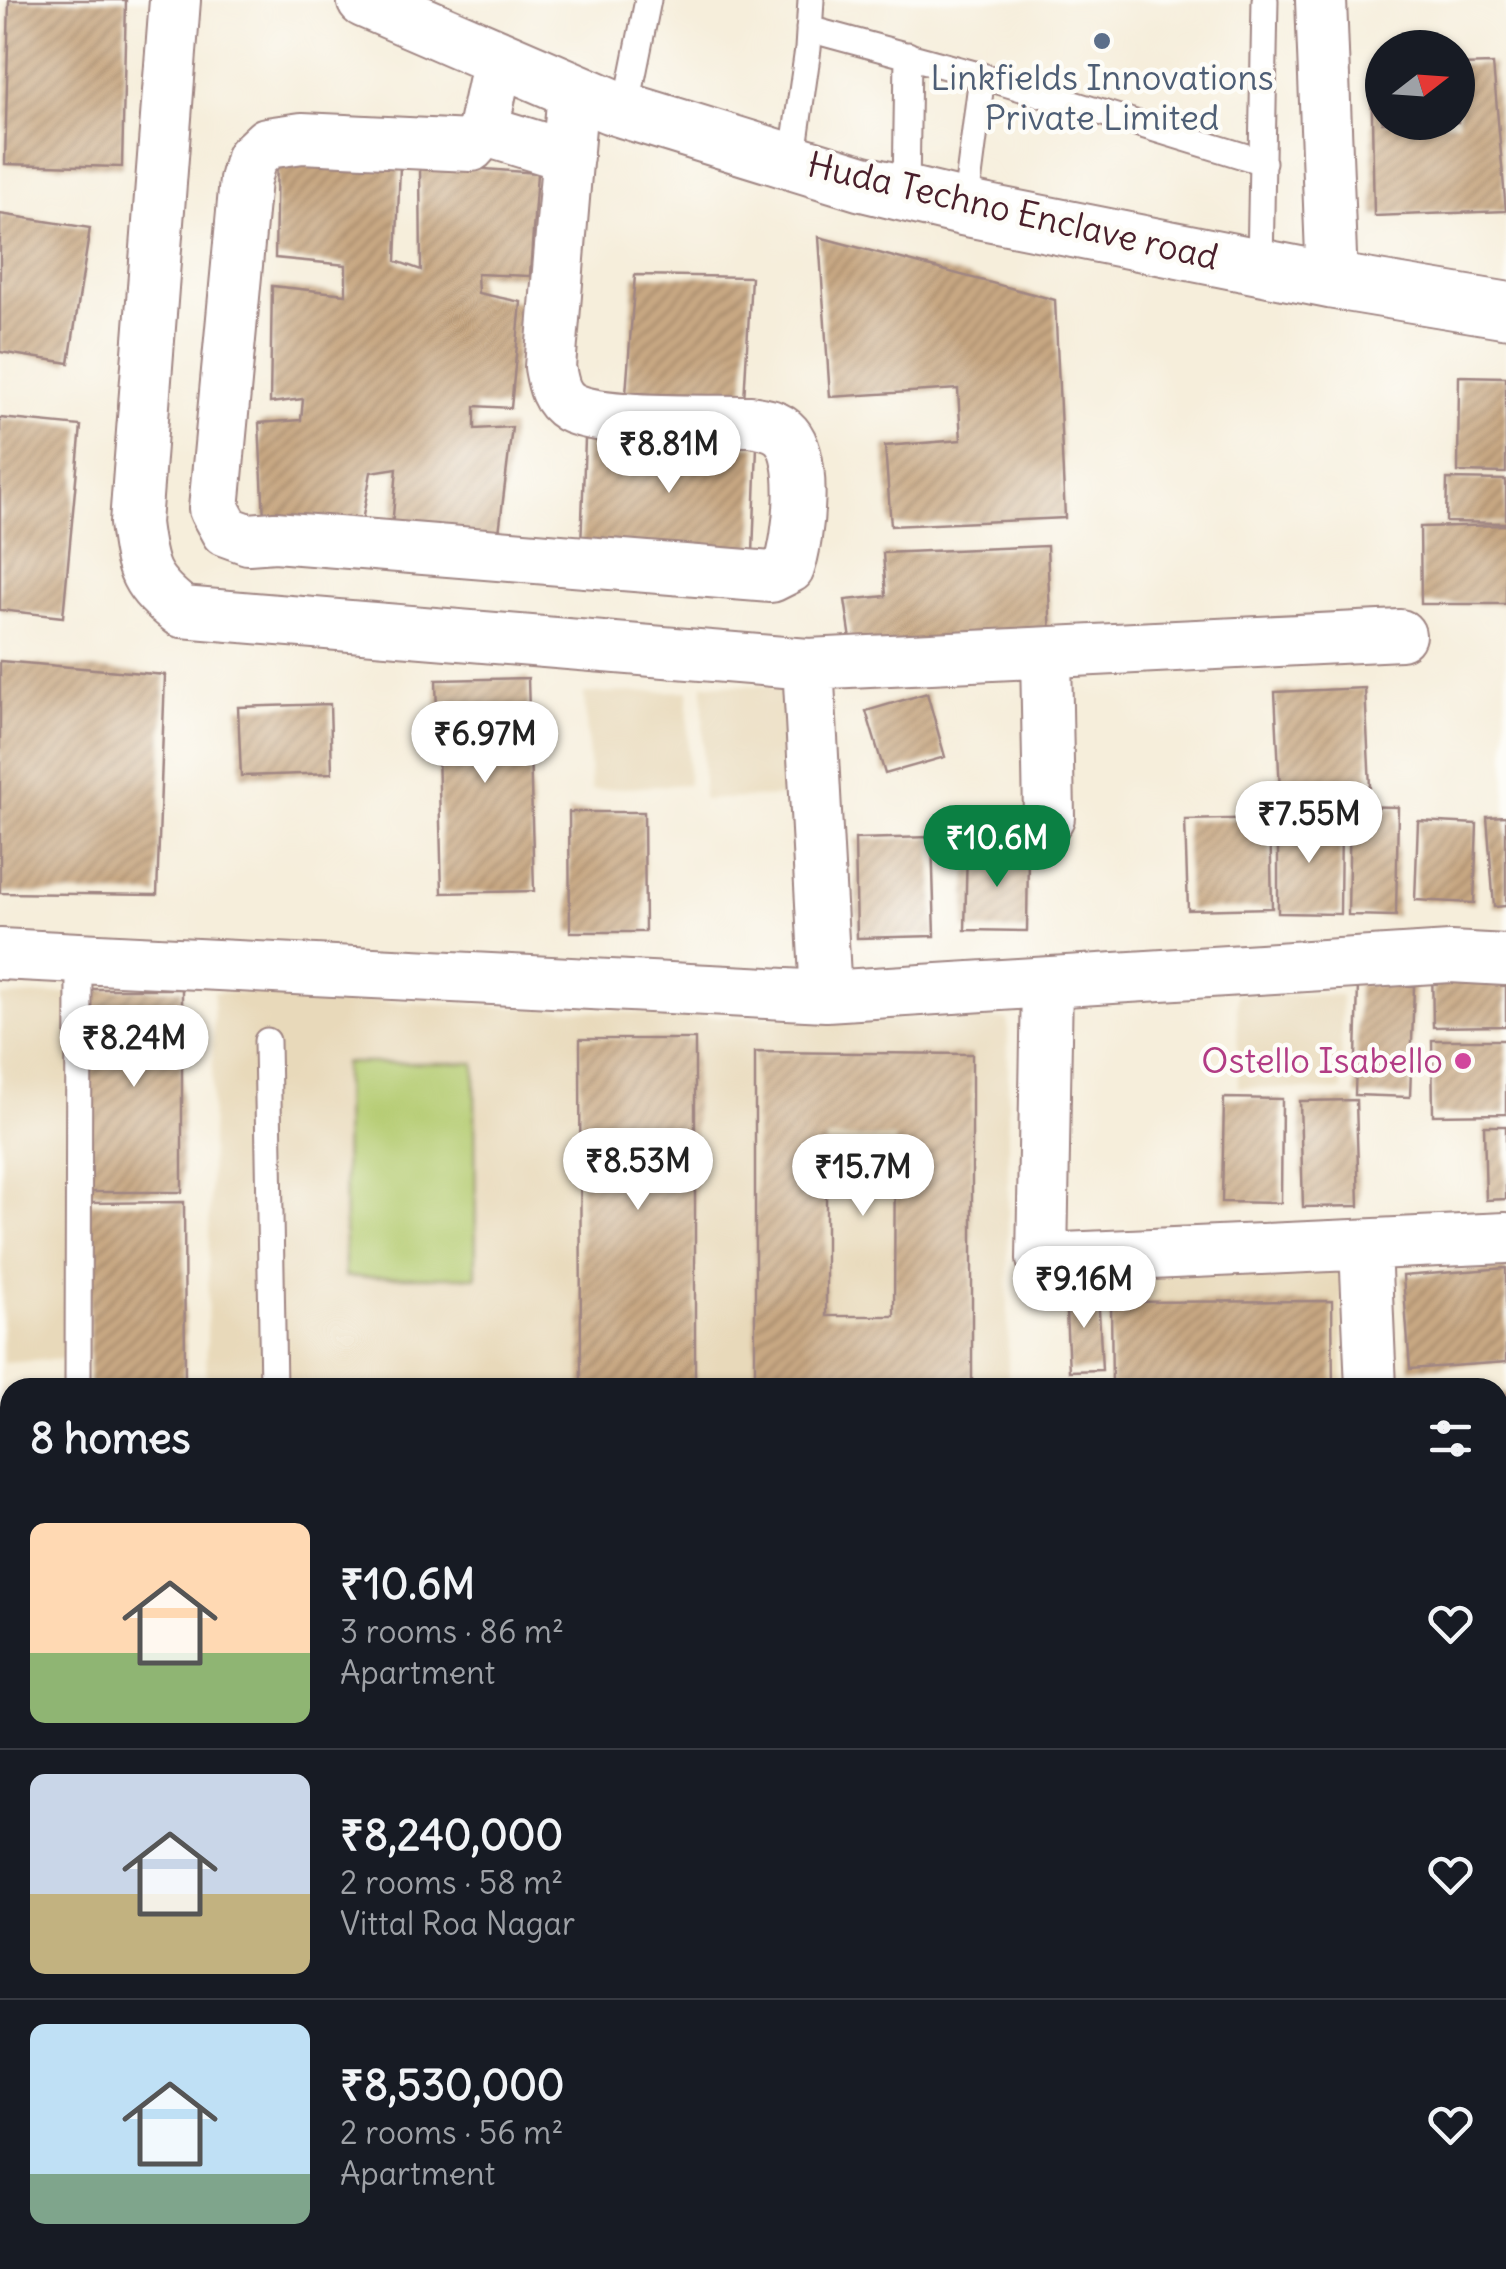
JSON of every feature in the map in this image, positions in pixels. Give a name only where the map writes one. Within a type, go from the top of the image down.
[{"type":"street","points":[[175,0],[135,524],[140,568],[162,596],[182,612],[808,664],[1400,635]]},
{"type":"street","name":"Huda Techno Enclave road","points":[[365,0],[626,110],[906,194],[1332,281],[1506,310]]},
{"type":"street","points":[[1320,0],[1332,281]]},
{"type":"street","points":[[498,58],[483,130],[471,146],[302,138],[267,144],[252,158],[245,180],[214,508],[226,531],[248,539],[275,537],[771,577],[790,568],[795,550],[799,460],[786,435],[769,424],[750,421],[598,416],[568,406],[554,390],[550,367],[573,90]]},
{"type":"street","points":[[483,130],[568,156]]},
{"type":"street","points":[[1046,654],[1048,816]]},
{"type":"street","points":[[808,664],[826,996]]},
{"type":"street","points":[[0,954],[826,996],[1450,957],[1506,960]]},
{"type":"street","points":[[1047,984],[1042,1258],[1506,1238]]},
{"type":"street","points":[[1365,1246],[1371,1378]]},
{"type":"lane","points":[[626,110],[648,0]]},
{"type":"lane","points":[[792,162],[811,0]]},
{"type":"lane","points":[[1260,265],[1265,0]]},
{"type":"lane","points":[[809,29],[982,76],[1263,162]]},
{"type":"lane","points":[[906,194],[908,55]]},
{"type":"lane","points":[[965,208],[982,76]]},
{"type":"lane","points":[[78,958],[78,1378]]},
{"type":"lane","points":[[267,1040],[273,1378]]},
{"type":"shaded area","points":[[703,684],[787,686],[784,796],[703,800]]},
{"type":"shaded area","points":[[688,691],[688,784],[591,790],[584,693]]},
{"type":"shaded area","points":[[214,992],[724,1017],[1008,1019],[1008,1378],[206,1378]]},
{"type":"shaded area","points":[[73,993],[78,1358],[3,1363],[0,997]]},
{"type":"shaded area","points":[[1237,994],[1341,995],[1342,1091],[1238,1087]]},
{"type":"shaded area","points":[[1341,1263],[1343,1378],[1108,1378],[1109,1269]]},
{"type":"green space","points":[[344,1063],[475,1063],[476,1277],[345,1277]]},
{"type":"building","points":[[9,0],[126,0],[122,167],[5,164]]},
{"type":"building","points":[[1493,64],[1506,211],[1374,216],[1372,140],[1475,140],[1475,65]]},
{"type":"building","points":[[277,153],[400,166],[396,261],[421,270],[420,164],[537,173],[530,276],[477,274],[478,293],[521,302],[511,408],[475,406],[475,429],[512,427],[497,549],[392,528],[397,468],[371,472],[361,527],[264,518],[259,423],[301,420],[303,399],[270,403],[272,286],[346,294],[346,265],[275,258]]},
{"type":"building","points":[[0,214],[90,228],[69,363],[0,352]]},
{"type":"building","points":[[819,237],[1055,300],[1065,518],[891,526],[885,446],[961,440],[958,389],[830,397]]},
{"type":"building","points":[[635,275],[751,277],[744,401],[626,394]]},
{"type":"building","points":[[1459,376],[1506,377],[1506,473],[1458,472]]},
{"type":"building","points":[[0,418],[81,426],[63,617],[0,610]]},
{"type":"building","points":[[585,439],[757,446],[753,554],[581,547]]},
{"type":"building","points":[[1447,479],[1506,480],[1506,523],[1446,522]]},
{"type":"building","points":[[1506,525],[1506,604],[1421,604],[1420,527]]},
{"type":"building","points":[[1047,546],[1051,638],[852,646],[845,600],[886,596],[883,553]]},
{"type":"building","points":[[0,661],[165,675],[157,895],[0,893]]},
{"type":"building","points":[[528,678],[534,891],[442,893],[436,680]]},
{"type":"building","points":[[1365,688],[1370,787],[1280,791],[1275,692]]},
{"type":"building","points":[[927,693],[945,757],[885,774],[866,711]]},
{"type":"building","points":[[330,704],[332,773],[241,776],[238,707]]},
{"type":"building","points":[[1350,806],[1398,807],[1396,916],[1348,915]]},
{"type":"building","points":[[569,812],[644,812],[645,932],[570,932]]},
{"type":"building","points":[[1506,816],[1506,906],[1494,907],[1487,817]]},
{"type":"building","points":[[1270,818],[1272,908],[1188,910],[1185,820]]},
{"type":"building","points":[[1278,818],[1341,818],[1340,914],[1278,913]]},
{"type":"building","points":[[1418,821],[1477,824],[1474,903],[1415,900]]},
{"type":"building","points":[[932,837],[935,936],[857,938],[855,839]]},
{"type":"building","points":[[967,848],[1028,850],[1027,931],[965,930]]},
{"type":"building","points":[[1432,963],[1506,967],[1506,1026],[1433,1027]]},
{"type":"building","points":[[1358,984],[1414,986],[1410,1097],[1355,1095]]},
{"type":"building","points":[[85,989],[182,989],[182,1192],[86,1192]]},
{"type":"building","points":[[580,1039],[695,1039],[695,1378],[581,1378]]},
{"type":"building","points":[[1432,1040],[1506,1040],[1506,1114],[1433,1115]]},
{"type":"building","points":[[755,1052],[972,1054],[972,1378],[755,1378]],"holes":[[[826,1138],[895,1138],[894,1316],[826,1316]]]},
{"type":"building","points":[[1224,1098],[1282,1099],[1281,1203],[1222,1202]]},
{"type":"building","points":[[1356,1100],[1359,1206],[1303,1207],[1300,1101]]},
{"type":"building","points":[[1484,1126],[1506,1126],[1506,1199],[1486,1200]]},
{"type":"building","points":[[184,1202],[185,1378],[89,1378],[88,1203]]},
{"type":"building","points":[[1506,1268],[1506,1362],[1410,1369],[1403,1276]]},
{"type":"building","points":[[1098,1291],[1102,1370],[1069,1371],[1065,1292]]},
{"type":"building","points":[[1332,1301],[1333,1378],[1112,1378],[1111,1302]]},
{"type":"place","name":"Linkfields Innovations Private Limited","points":[[1102,41]]},
{"type":"place","name":"Ostello Isabello","points":[[1463,1061]]}]
